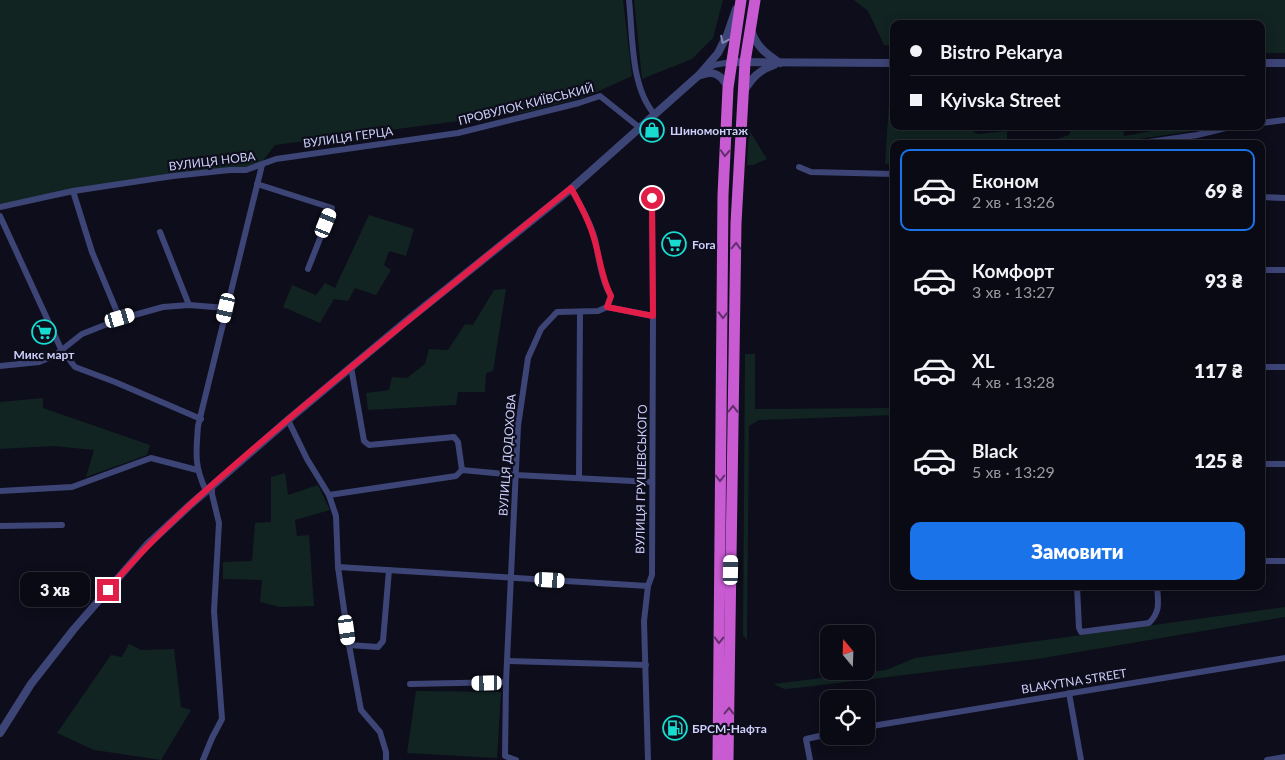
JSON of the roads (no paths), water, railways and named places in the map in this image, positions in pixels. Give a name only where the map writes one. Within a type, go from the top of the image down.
[{"type":"highway","points":[[718,760],[723,195],[728,88],[740,0]]},
{"type":"highway","points":[[728,760],[735,277],[742,92],[755,0]]},
{"type":"street","points":[[630,0],[636,75],[645,98],[655,115]]},
{"type":"street","points":[[1,726],[74,629],[122,572],[155,537],[209,488],[351,367],[571,188],[699,75],[718,53],[740,0]]},
{"type":"street","points":[[750,28],[760,48],[780,63]]},
{"type":"street","points":[[699,75],[714,65],[731,62],[890,63]]},
{"type":"street","points":[[742,92],[753,77],[780,63]]},
{"type":"street","points":[[1265,63],[1285,63]]},
{"type":"street","points":[[699,75],[709,72],[715,73],[720,76],[728,88]]},
{"type":"street","name":"ПРОВУЛОК КИЇВСЬКИЙ","points":[[437,135],[458,133],[600,96],[640,128]]},
{"type":"street","points":[[1265,122],[1285,120]]},
{"type":"street","points":[[1163,140],[1216,130]]},
{"type":"street","name":"ВУЛИЦЯ ГЕРЦА","points":[[262,164],[276,159],[437,135]]},
{"type":"street","name":"ВУЛИЦЯ НОВА","points":[[203,760],[222,719],[214,611],[220,522],[212,494],[197,470],[196,459],[201,419],[226,308],[262,164]]},
{"type":"street","name":"ВУЛИЦЯ НОВА","points":[[0,207],[110,186],[230,170],[246,170],[262,164]]},
{"type":"street","points":[[799,167],[811,172],[890,174]]},
{"type":"street","points":[[257,184],[332,208],[308,269]]},
{"type":"street","points":[[571,188],[582,207],[594,236],[605,286],[611,296],[607,307],[653,316]]},
{"type":"street","points":[[73,192],[92,252],[120,318]]},
{"type":"street","points":[[1265,197],[1285,198]]},
{"type":"street","name":"ВУЛИЦЯ ГРУШЕВСЬКОГО","points":[[648,760],[644,621],[648,586],[652,575],[652,198]]},
{"type":"street","points":[[0,216],[61,349],[75,367],[201,419]]},
{"type":"street","points":[[160,232],[189,305]]},
{"type":"street","points":[[1265,270],[1285,270]]},
{"type":"street","points":[[0,366],[39,362],[54,356],[82,334],[120,318],[163,306],[189,305],[226,308]]},
{"type":"street","name":"ВУЛИЦЯ ДОДОХОВА","points":[[516,760],[505,756],[506,682],[518,426],[528,358],[541,329],[549,318],[557,312],[598,311],[607,307]]},
{"type":"street","points":[[579,478],[580,312]]},
{"type":"street","points":[[351,367],[364,441],[369,445],[454,438],[458,442],[462,470]]},
{"type":"street","points":[[1265,367],[1285,367]]},
{"type":"street","points":[[288,420],[307,459],[329,495],[336,516],[338,567],[349,645],[361,710],[380,732],[386,752],[386,760]]},
{"type":"street","points":[[0,491],[72,487],[151,458],[197,470]]},
{"type":"street","points":[[1265,464],[1285,464]]},
{"type":"street","points":[[462,470],[516,475],[652,482]]},
{"type":"street","points":[[329,495],[456,476],[462,470]]},
{"type":"street","points":[[0,526],[62,525]]},
{"type":"street","points":[[1265,561],[1285,561]]},
{"type":"street","points":[[338,567],[648,586]]},
{"type":"street","points":[[349,645],[378,647],[383,640],[388,570]]},
{"type":"street","points":[[1077,590],[1079,628],[1081,632],[1149,623],[1158,611],[1157,590]]},
{"type":"street","name":"BLAKYTNA STREET","points":[[875,725],[1285,658]]},
{"type":"street","points":[[507,661],[646,665]]},
{"type":"street","points":[[410,684],[506,682]]},
{"type":"street","points":[[1069,693],[1081,760]]},
{"type":"street","points":[[810,760],[806,739],[820,736]]},
{"type":"street","points":[[1267,760],[1285,757]]},
{"type":"place","name":"Шиномонтаж","points":[[652,130]]},
{"type":"place","name":"Fora","points":[[674,244]]},
{"type":"place","name":"Микс март","points":[[44,332]]},
{"type":"place","name":"БРСМ-Нафта","points":[[675,728]]}]
